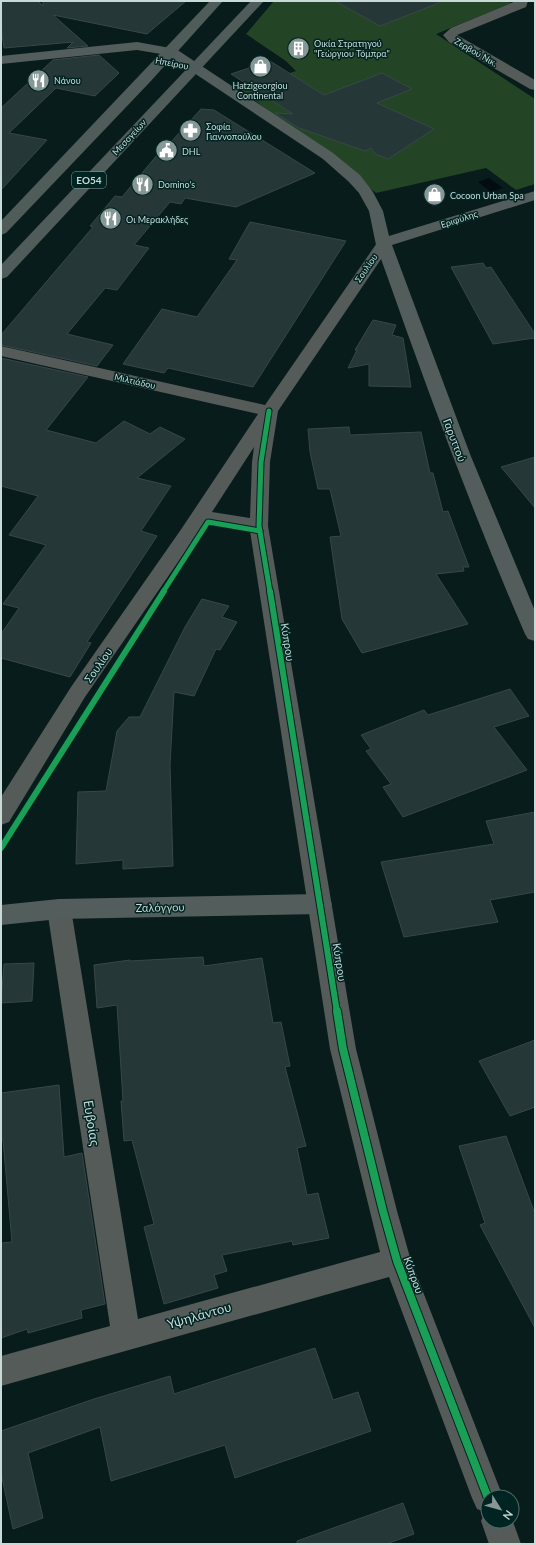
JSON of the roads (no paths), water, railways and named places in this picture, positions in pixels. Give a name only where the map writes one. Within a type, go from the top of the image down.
[{"type":"main road","name":"ΕΟ54","points":[[1,230],[217,1]]},
{"type":"main road","name":"Μεσογείων","points":[[1,274],[194,67],[258,1]]},
{"type":"street","name":"Ζερβού Νικ.","points":[[522,1],[522,4],[455,31],[449,35],[450,37],[535,86]]},
{"type":"street","name":"Ηπείρου","points":[[1,60],[107,50],[166,56],[194,67]]},
{"type":"street","name":"Σουλίου","points":[[1,816],[78,692],[200,516],[269,411],[384,243],[375,207],[368,195],[345,169],[328,156],[194,67]]},
{"type":"street","name":"Εριφύλης","points":[[384,243],[535,195]]},
{"type":"street","name":"Γαρυττού","points":[[384,243],[444,411],[495,543],[535,634]]},
{"type":"street","name":"Μιλτιάδου","points":[[1,351],[269,411]]},
{"type":"street","name":"Κύπρου","points":[[269,411],[261,462],[259,526],[343,1049],[383,1211],[397,1260],[485,1489]]},
{"type":"street","points":[[200,516],[259,526]]},
{"type":"street","name":"Ζαλόγγου","points":[[1,915],[59,909],[320,904]]},
{"type":"street","name":"Ευβοίας","points":[[59,909],[126,1336]]},
{"type":"street","name":"Υψηλάντου","points":[[1,1371],[397,1260]]},
{"type":"street","points":[[500,1529],[505,1544]]},
{"type":"place","name":"Οικία Στρατηγού \"Γεώργιου Τόμπρα\"","points":[[298,48]]},
{"type":"place","name":"Hatzigeorgiou Continental","points":[[260,66]]},
{"type":"place","name":"Νάνου","points":[[39,80]]},
{"type":"place","name":"Σοφία Γιαννοπούλου","points":[[191,131]]},
{"type":"place","name":"DHL","points":[[166,151]]},
{"type":"place","name":"Domino's","points":[[142,184]]},
{"type":"place","name":"Cocoon Urban Spa","points":[[434,195]]},
{"type":"place","name":"Οι Μερακλήδες","points":[[110,219]]}]
